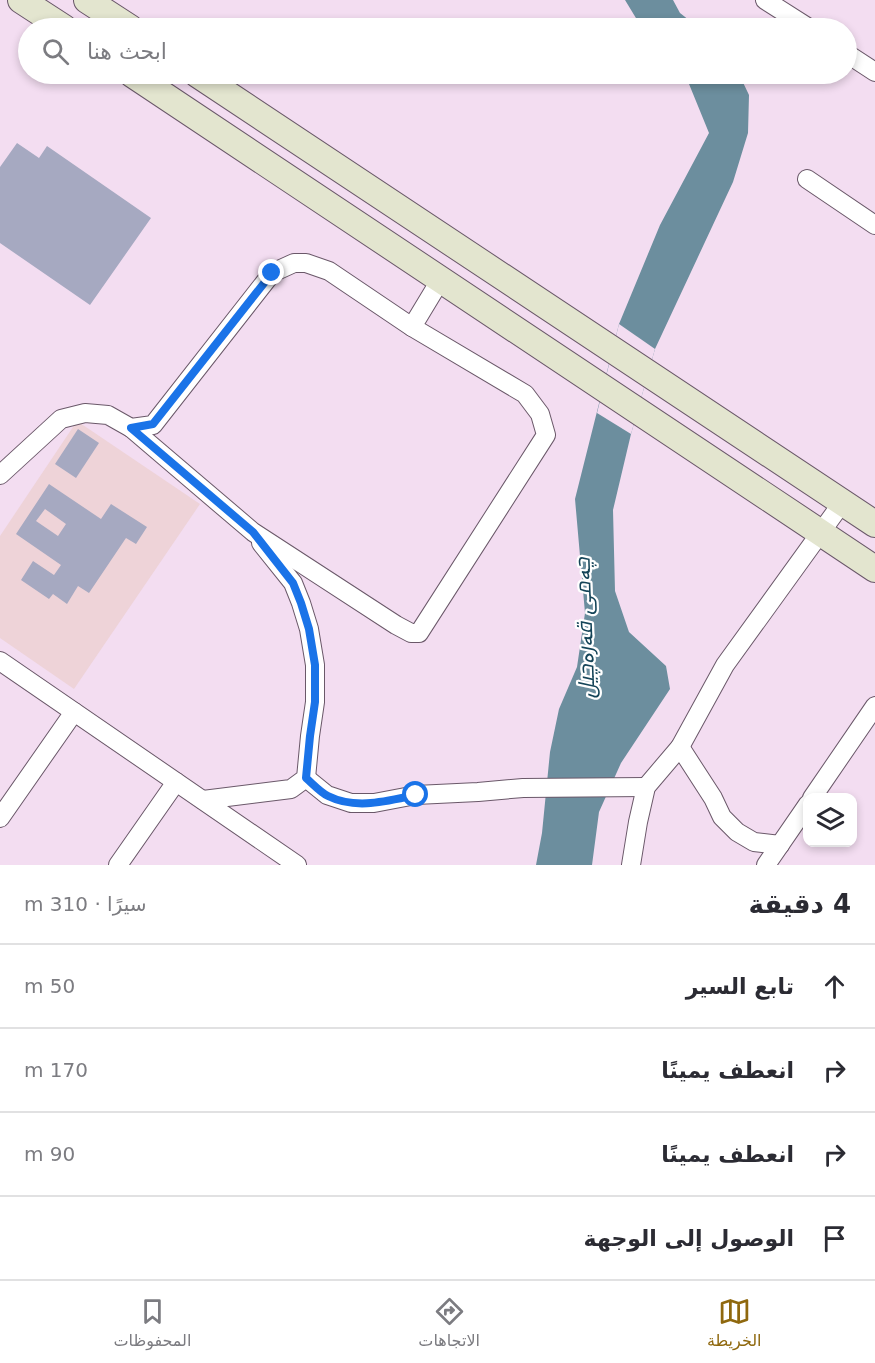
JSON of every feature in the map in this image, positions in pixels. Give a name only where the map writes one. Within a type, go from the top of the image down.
[{"type":"main road","points":[[21,0],[49,18]]},
{"type":"main road","points":[[87,0],[115,18]]},
{"type":"main road","points":[[147,84],[875,569]]},
{"type":"main road","points":[[212,84],[875,524]]},
{"type":"street","points":[[765,0],[793,18]]},
{"type":"street","points":[[857,60],[875,72]]},
{"type":"street","points":[[807,178],[875,225]]},
{"type":"street","points":[[0,475],[61,419],[85,413],[108,415],[131,428],[253,532],[396,625],[411,633],[419,633],[546,435],[540,414],[525,394],[412,327],[329,271],[306,263],[294,263],[272,273],[153,424],[131,428]]},
{"type":"street","points":[[412,327],[441,279]]},
{"type":"street","points":[[631,865],[646,787],[680,747],[725,665],[842,503]]},
{"type":"street","points":[[203,801],[291,789],[306,778],[315,702],[315,665],[309,629],[293,583],[253,532]]},
{"type":"street","points":[[0,661],[203,801],[277,860],[297,865]]},
{"type":"street","points":[[815,793],[875,706]]},
{"type":"street","points":[[0,818],[74,712]]},
{"type":"street","points":[[680,747],[722,817],[738,832],[754,842],[780,845]]},
{"type":"street","points":[[306,778],[327,795],[351,803],[374,803],[416,795],[523,788],[646,787]]},
{"type":"street","points":[[118,865],[176,782]]},
{"type":"street","points":[[766,865],[803,810]]},
{"type":"shaded area","points":[[77,421],[200,504],[74,689],[0,638],[0,536]]},
{"type":"water","points":[[625,0],[673,0],[680,13],[686,18],[636,18]]},
{"type":"water","name":"چەمی قەرەچیل","points":[[689,84],[744,84],[749,95],[748,133],[733,182],[655,349],[613,510],[615,591],[629,632],[666,666],[670,689],[621,763],[599,812],[592,865],[536,865],[542,833],[550,752],[559,709],[577,667],[585,613],[575,499],[619,324],[660,225],[709,133]]},
{"type":"pier","points":[[619,324],[655,349],[631,434],[597,413]]},
{"type":"building","points":[[17,143],[39,158],[47,146],[151,218],[90,305],[0,243],[0,167]]},
{"type":"building","points":[[78,429],[99,443],[76,478],[55,464]]},
{"type":"building","points":[[49,484],[101,519],[111,504],[147,527],[136,544],[126,538],[89,593],[78,586],[67,604],[53,594],[49,599],[21,580],[33,561],[54,575],[61,565],[16,534]],"holes":[[[45,509],[66,524],[58,536],[36,521]]]},
{"type":"route","points":[[272,273],[153,424],[131,428],[253,532],[293,583],[309,629],[315,665],[315,702],[306,778],[327,795],[351,803],[374,803],[416,795]]}]
